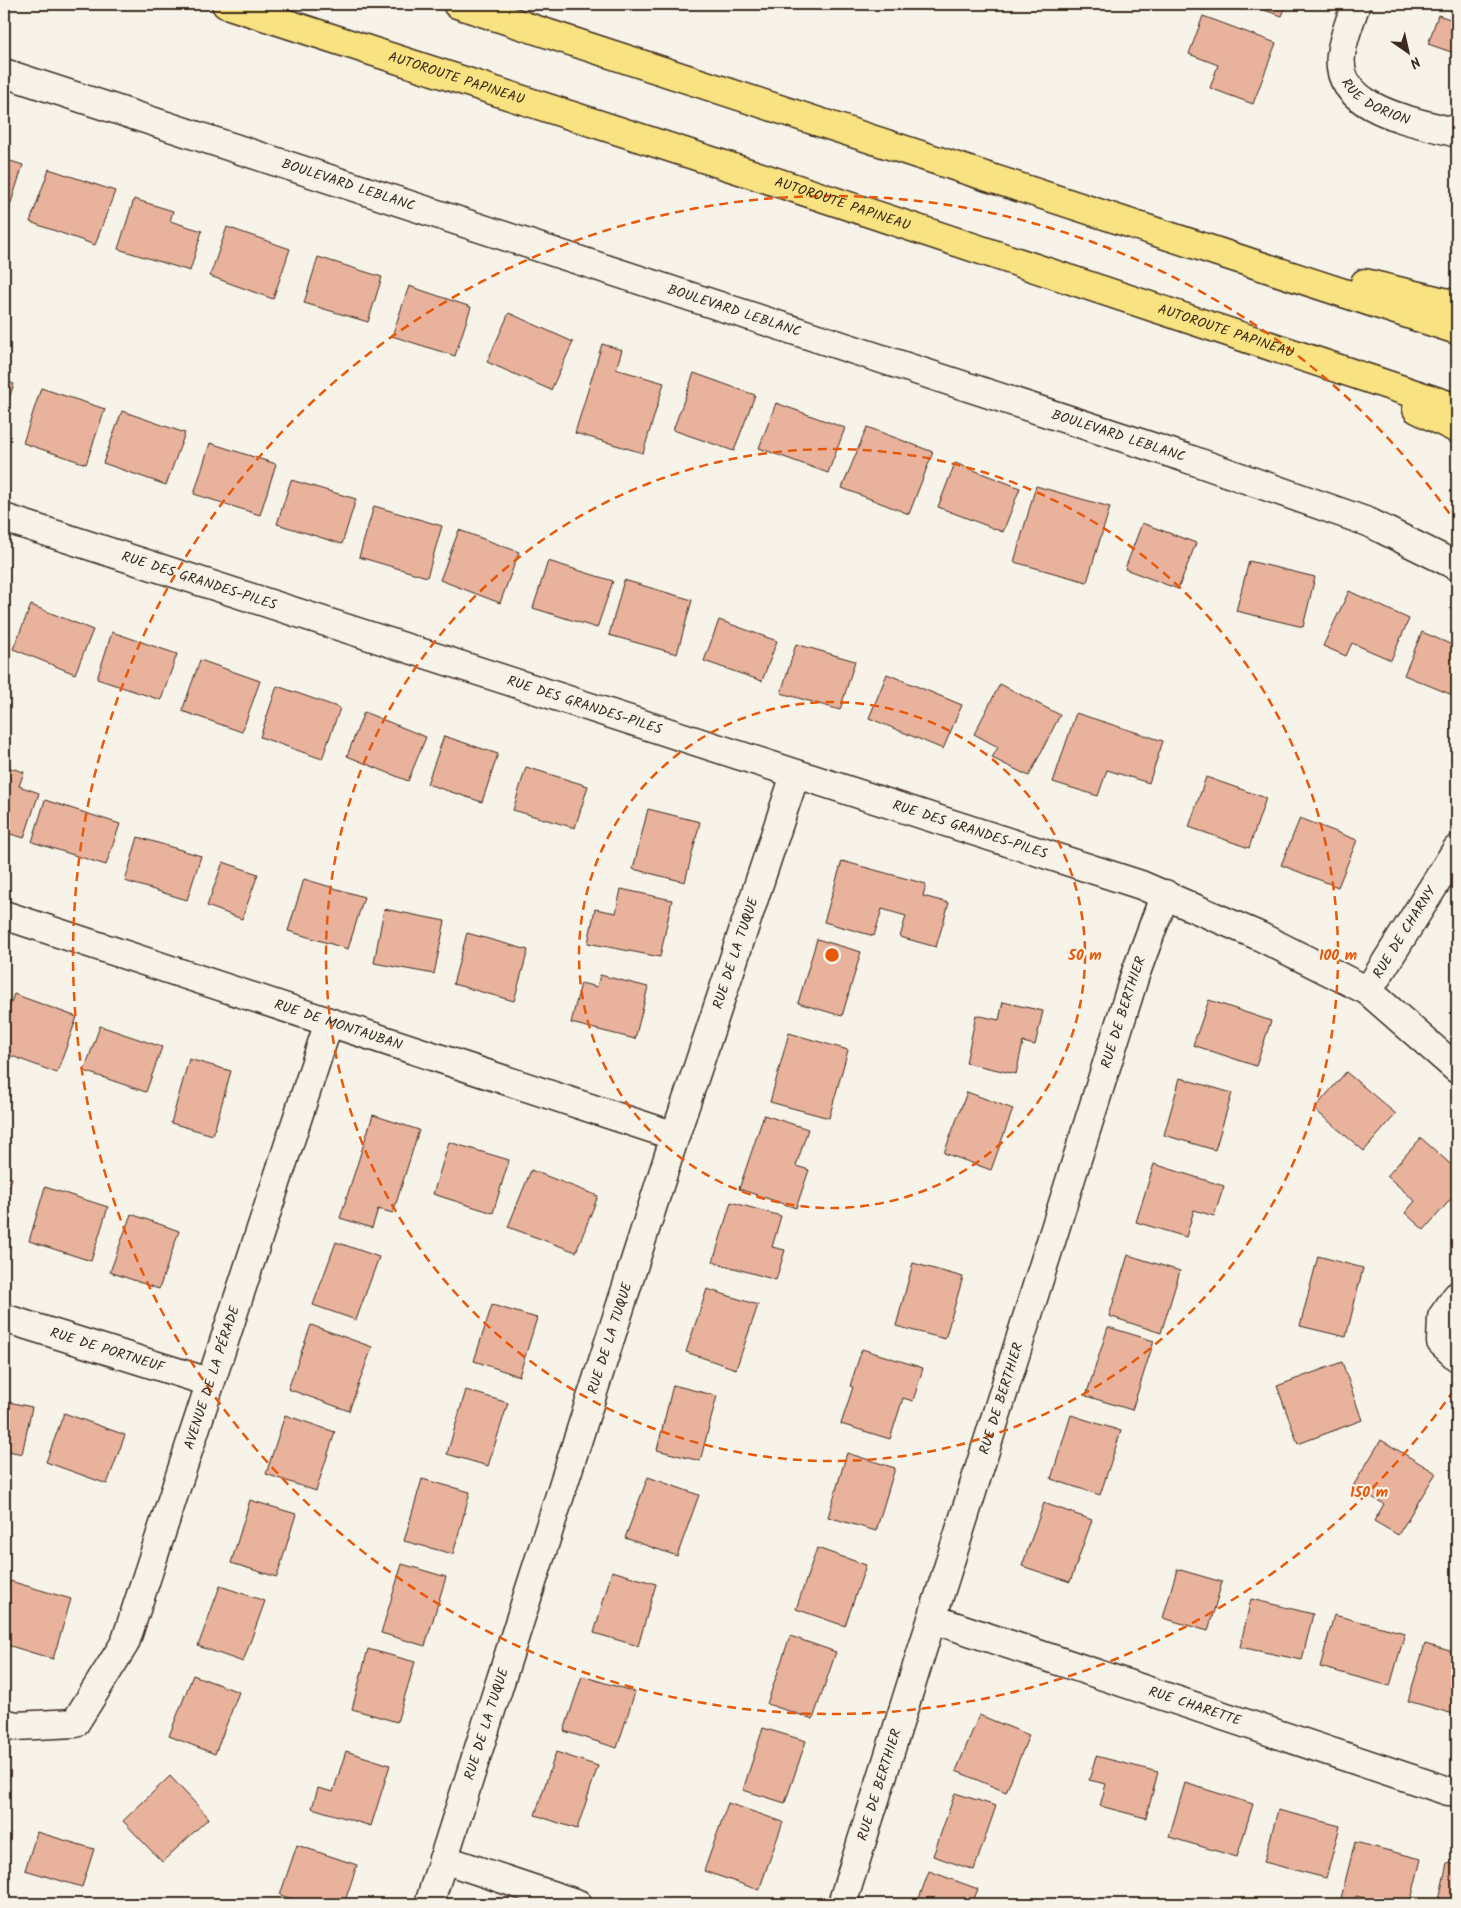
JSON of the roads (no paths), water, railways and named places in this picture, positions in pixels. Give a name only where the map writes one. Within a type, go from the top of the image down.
[{"type":"highway","name":"AUTOROUTE PAPINEAU","points":[[226,4],[1331,364],[1457,408]]},
{"type":"highway","points":[[457,4],[1457,330]]},
{"type":"highway","points":[[1190,243],[1457,304]]},
{"type":"highway","points":[[1331,364],[1457,429]]},
{"type":"street","name":"RUE DORION","points":[[1356,4],[1341,57],[1343,74],[1350,89],[1371,106],[1457,134]]},
{"type":"street","name":"BOULEVARD LEBLANC","points":[[4,73],[1186,458],[1360,518],[1457,566]]},
{"type":"street","name":"RUE DES GRANDES-PILES","points":[[4,518],[1165,894],[1312,962],[1368,991],[1457,1069]]},
{"type":"street","name":"RUE DE LA TUQUE","points":[[428,1904],[675,1136],[795,775]]},
{"type":"street","name":"RUE DE CHARNY","points":[[1368,991],[1457,849]]},
{"type":"street","name":"RUE DE BERTHIER","points":[[842,1904],[1135,975],[1165,894]]},
{"type":"street","name":"RUE DE MONTAUBAN","points":[[4,915],[675,1136]]},
{"type":"street","name":"AVENUE DE LA PÉRADE","points":[[4,1723],[16,1726],[75,1723],[125,1643],[209,1382],[329,1022]]},
{"type":"street","points":[[1457,1296],[1442,1317],[1441,1342],[1457,1357]]},
{"type":"street","name":"RUE DE PORTNEUF","points":[[4,1318],[209,1382]]},
{"type":"street","name":"RUE CHARETTE","points":[[932,1619],[1448,1791],[1457,1792]]},
{"type":"street","points":[[443,1859],[578,1904]]}]
